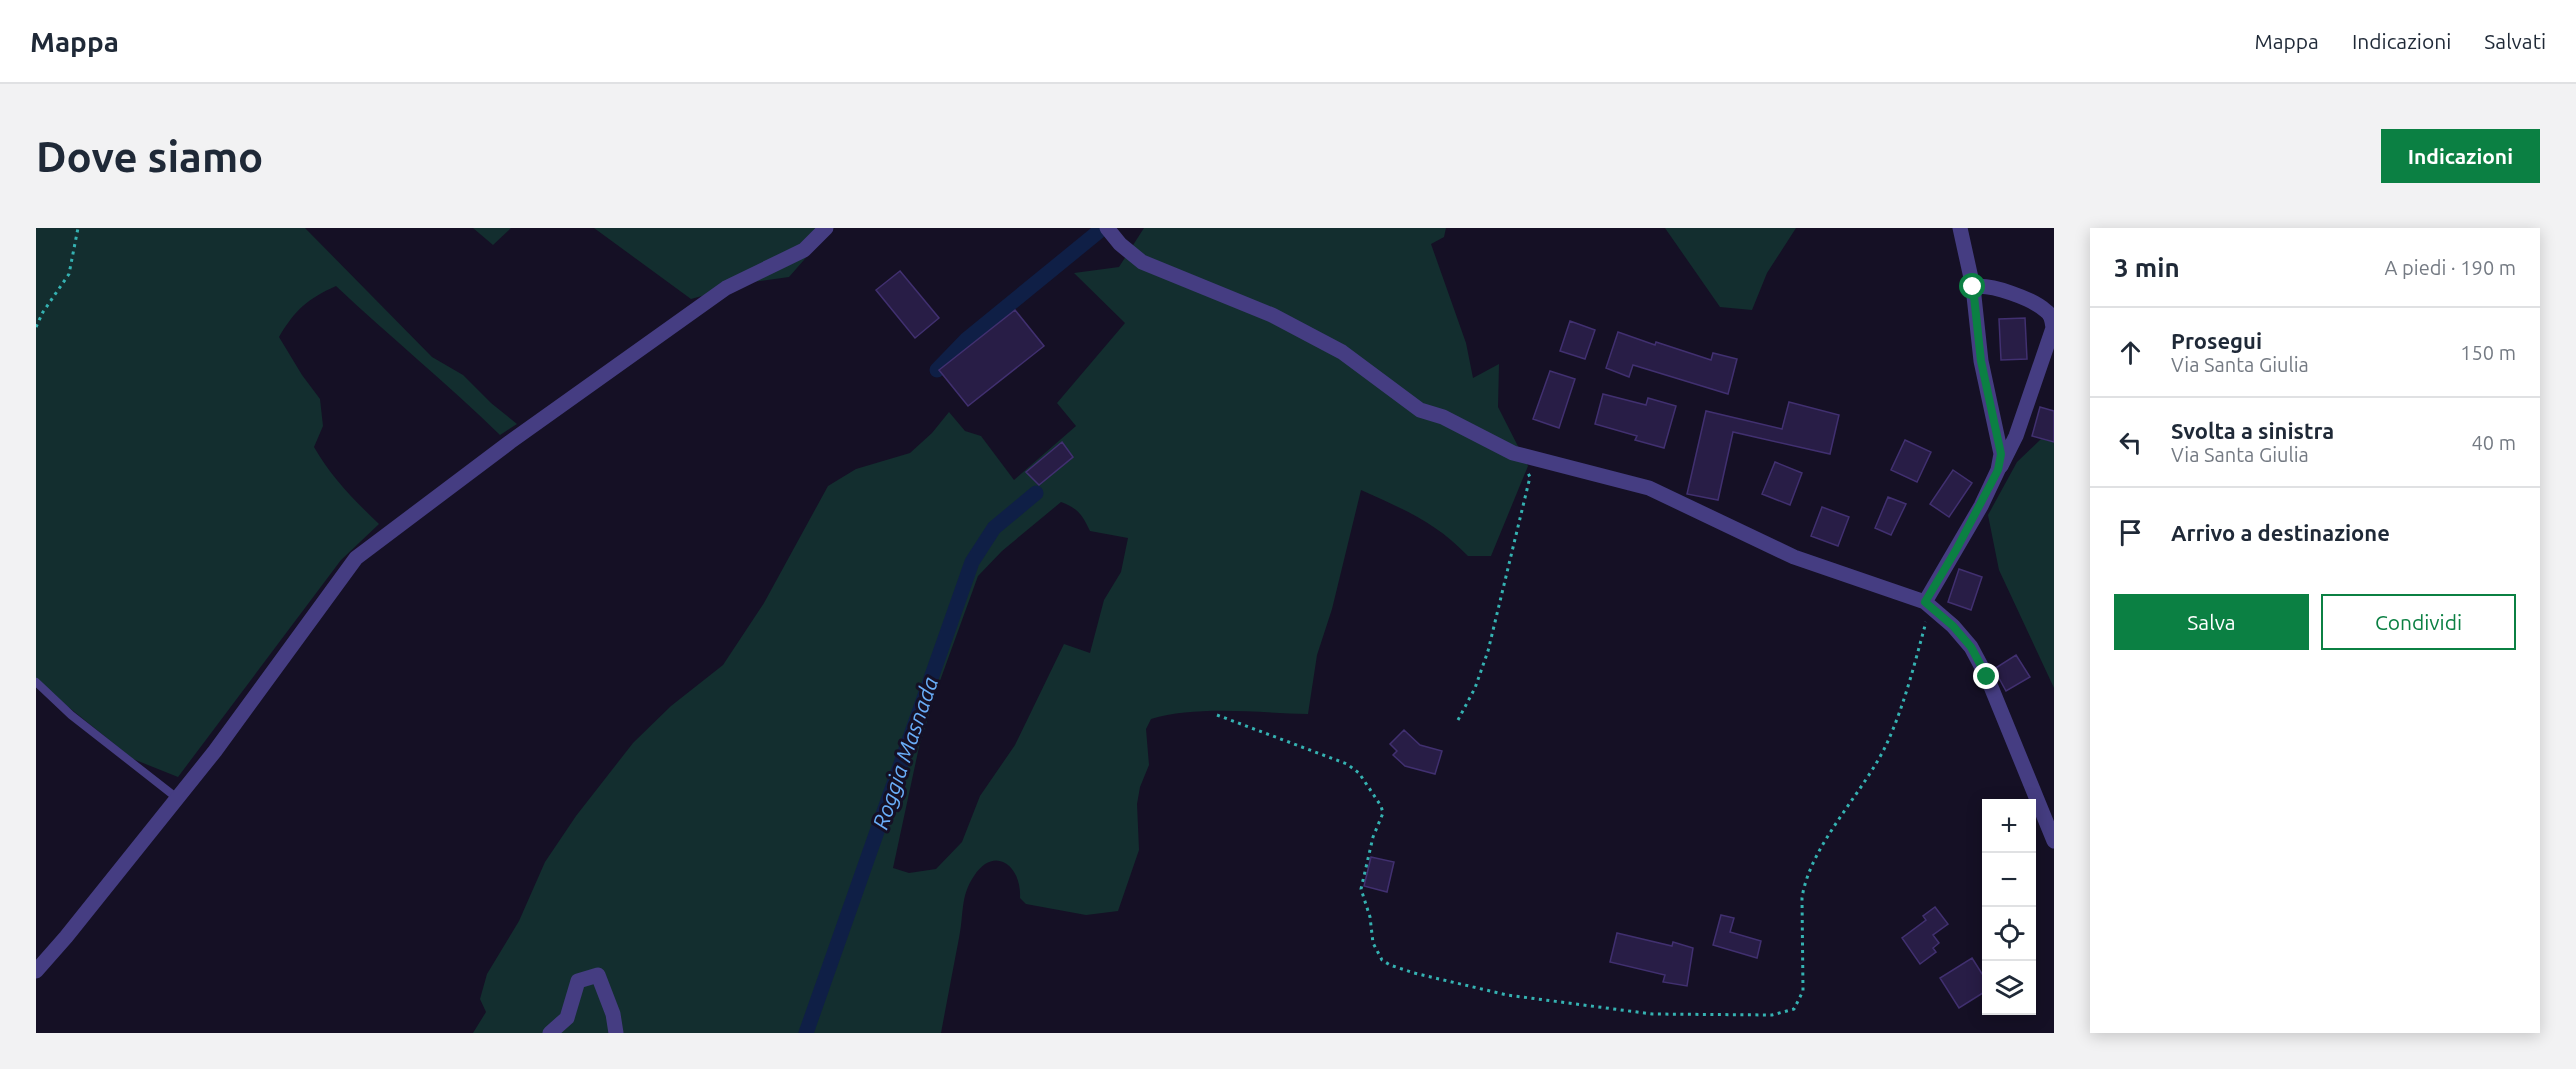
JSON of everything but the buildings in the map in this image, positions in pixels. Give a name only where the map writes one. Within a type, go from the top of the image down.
[{"type":"street","points":[[36,971],[66,937],[215,751],[356,558],[510,442],[726,288],[804,250],[826,228]]},
{"type":"street","points":[[1107,228],[1120,244],[1142,262],[1292,325],[1342,352],[1420,411],[1443,417],[1514,453],[1649,488],[1794,557],[1929,606],[1953,626],[1971,647],[1987,677],[2054,842]]},
{"type":"street","points":[[1960,228],[1973,287],[1981,361],[2001,454],[1998,470]]},
{"type":"street","points":[[1929,606],[2016,436],[2053,328],[2052,318],[2040,306],[2010,293],[1982,285],[1973,287]]},
{"type":"street","points":[[550,1033],[567,1018],[578,981],[598,975],[613,1014],[616,1033]]},
{"type":"lane","points":[[36,682],[71,715],[177,798]]},
{"type":"path","points":[[36,327],[43,312],[69,274],[78,228]]},
{"type":"path","points":[[1458,720],[1475,688],[1488,651],[1530,477],[1514,453]]},
{"type":"path","points":[[1217,715],[1347,764],[1359,773],[1372,791],[1383,813],[1373,837],[1361,889],[1370,916],[1373,943],[1382,960],[1390,965],[1507,995],[1569,1005],[1652,1014],[1772,1015],[1794,1009],[1799,1002],[1803,991],[1802,898],[1804,883],[1819,853],[1871,773],[1888,741],[1916,662],[1929,606]]},
{"type":"green space","points":[[36,228],[305,228],[432,357],[463,375],[491,403],[517,424],[500,435],[336,286],[309,301],[296,312],[279,337],[320,399],[323,426],[314,447],[335,478],[379,524],[341,560],[178,777],[133,759],[36,681]]},
{"type":"green space","points":[[473,228],[511,228],[493,245]]},
{"type":"green space","points":[[594,228],[832,228],[789,277],[752,282],[691,299]]},
{"type":"green space","points":[[1144,228],[1446,228],[1444,237],[1431,244],[1466,343],[1473,378],[1499,364],[1498,407],[1528,466],[1491,556],[1468,556],[1431,525],[1361,490],[1332,609],[1317,655],[1308,714],[1208,711],[1151,719],[1146,729],[1149,765],[1140,787],[1137,804],[1139,850],[1118,911],[1086,915],[1026,904],[1020,898],[1017,877],[1006,863],[990,862],[982,866],[970,883],[964,898],[961,930],[941,1033],[473,1033],[486,1012],[480,999],[487,974],[519,921],[545,862],[576,816],[633,743],[671,706],[723,665],[764,603],[828,486],[856,469],[910,453],[932,433],[949,412],[965,431],[981,436],[1014,480],[1076,426],[1057,403],[1125,323],[1074,273],[1119,267]],"holes":[[[1061,502],[1079,513],[1090,531],[1128,538],[1121,572],[1104,600],[1090,653],[1064,644],[1015,745],[980,796],[962,842],[936,869],[909,873],[893,868],[919,747],[937,689],[978,576],[1002,551]]]},
{"type":"green space","points":[[1665,228],[1796,228],[1767,273],[1752,310],[1720,307]]},
{"type":"green space","points":[[2041,439],[2054,442],[2054,688],[1999,570],[1988,515],[2017,462]]},
{"type":"waterway","name":"Roggia Masnada","points":[[937,370],[967,339],[1103,228]]},
{"type":"waterway","name":"Roggia Masnada","points":[[806,1033],[972,562],[994,528],[1036,493]]},
{"type":"route","points":[[1973,287],[1981,361],[2001,454],[1998,470],[1981,506],[1925,602],[1953,626],[1971,647],[1987,677]]}]
